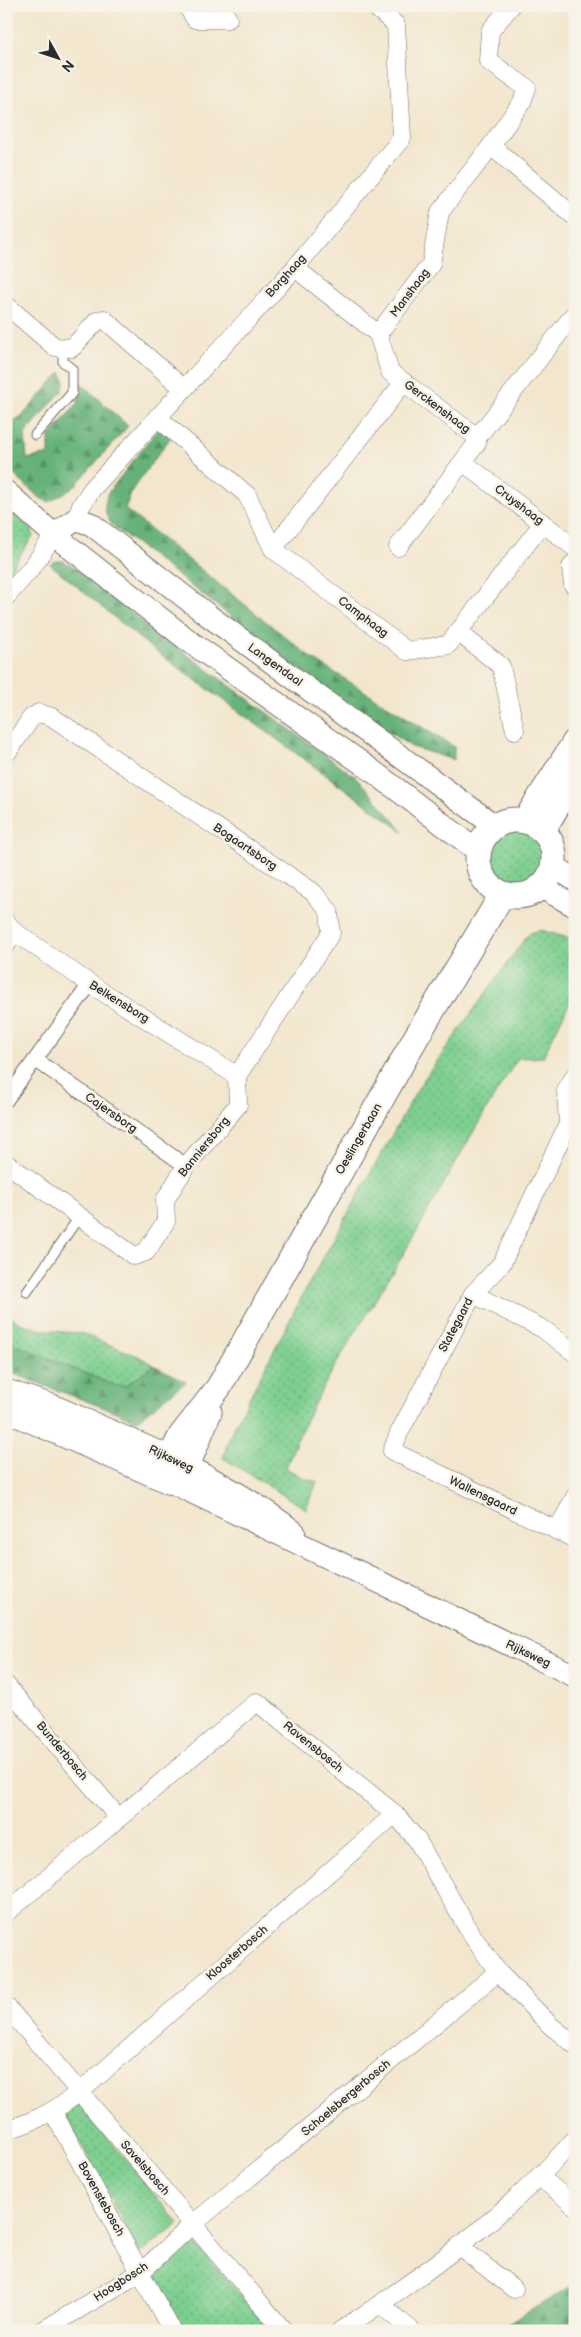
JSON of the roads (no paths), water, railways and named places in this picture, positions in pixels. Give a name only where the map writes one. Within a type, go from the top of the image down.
[{"type":"main road","points":[[534,826],[575,742]]},
{"type":"main road","points":[[534,826],[575,776]]},
{"type":"main road","points":[[507,821],[534,826],[553,847],[554,866],[550,876],[541,887],[526,896],[516,897],[502,894],[491,888],[484,880],[478,862],[478,851],[483,839],[495,826],[507,821]]},
{"type":"main road","name":"Oeslingerbaan","points":[[175,1468],[181,1436],[219,1386],[418,1034],[502,894]]},
{"type":"main road","name":"Rijksweg","points":[[6,1392],[52,1407],[175,1468]]},
{"type":"main road","name":"Rijksweg","points":[[6,1409],[175,1468]]},
{"type":"street","points":[[187,6],[195,19],[228,19],[222,6]]},
{"type":"street","name":"Manshaag","points":[[378,334],[432,264],[440,212],[522,102],[527,88],[488,61],[490,31],[511,6]]},
{"type":"street","name":"Borghaag","points":[[76,519],[81,506],[92,489],[295,268],[402,138],[396,25],[383,9]]},
{"type":"street","points":[[491,146],[575,217]]},
{"type":"street","points":[[295,268],[378,334]]},
{"type":"street","points":[[6,305],[59,348],[72,348],[97,321],[104,319],[184,389]]},
{"type":"street","name":"Gerckenshaag","points":[[378,334],[390,372],[471,433],[477,435],[483,430],[575,313]]},
{"type":"street","points":[[273,549],[404,382]]},
{"type":"street","name":"Camphaag","points":[[157,417],[247,495],[273,549],[407,651],[448,645],[542,523]]},
{"type":"street","points":[[398,547],[477,443],[477,435]]},
{"type":"street","name":"Cruyshaag","points":[[463,462],[575,548]]},
{"type":"street","points":[[6,492],[54,535],[189,641],[370,769],[478,851]]},
{"type":"street","points":[[6,597],[33,566],[54,535],[76,519]]},
{"type":"street","name":"Langendaal","points":[[76,519],[91,524],[209,616],[495,826]]},
{"type":"street","points":[[573,585],[571,567],[575,562]]},
{"type":"street","points":[[458,632],[501,666],[515,730]]},
{"type":"street","name":"Bogaartsborg","points":[[6,754],[32,717],[39,713],[52,717],[313,892],[329,911],[331,933],[237,1076]]},
{"type":"street","points":[[554,866],[575,880]]},
{"type":"street","points":[[541,887],[575,906]]},
{"type":"street","name":"Belkensborg","points":[[9,933],[237,1076]]},
{"type":"street","points":[[6,1100],[90,984]]},
{"type":"street","name":"Cajersborg","points":[[36,1060],[186,1166]]},
{"type":"street","name":"Stategaard","points":[[392,1451],[399,1433],[473,1294],[502,1264],[571,1126],[566,1091],[575,1075]]},
{"type":"street","name":"Banniersborg","points":[[6,1163],[134,1256],[146,1252],[166,1221],[165,1200],[186,1166],[238,1105],[237,1076]]},
{"type":"street","points":[[473,1294],[543,1329],[575,1353]]},
{"type":"street","name":"Wallensgaard","points":[[392,1451],[575,1540]]},
{"type":"street","name":"Rijksweg","points":[[175,1468],[264,1528],[321,1553],[575,1676]]},
{"type":"street","points":[[557,1531],[575,1496]]},
{"type":"street","name":"Bunderbosch","points":[[6,1685],[118,1817]]},
{"type":"street","name":"Ravensbosch","points":[[6,1913],[118,1817],[258,1702],[395,1814],[417,1840],[471,1934],[498,1972],[551,2026],[575,2045]]},
{"type":"street","name":"Kloosterbosch","points":[[53,2112],[80,2092],[395,1814]]},
{"type":"street","name":"Schaelsbergerbosch","points":[[193,2224],[498,1972]]},
{"type":"street","name":"Savelsbosch","points":[[6,2006],[284,2331]]},
{"type":"street","points":[[6,2130],[27,2124],[53,2112]]},
{"type":"street","name":"Bovenstebosch","points":[[53,2112],[172,2331]]},
{"type":"street","points":[[340,2331],[459,2246],[539,2176],[575,2138]]},
{"type":"street","points":[[539,2176],[575,2206]]},
{"type":"street","name":"Hoogbosch","points":[[42,2331],[140,2272],[193,2224]]},
{"type":"street","points":[[459,2246],[514,2289]]},
{"type":"street","points":[[380,2304],[412,2331]]},
{"type":"lane","points":[[35,435],[72,393],[72,369],[63,362],[59,348]]},
{"type":"lane","points":[[27,1292],[79,1217]]}]
